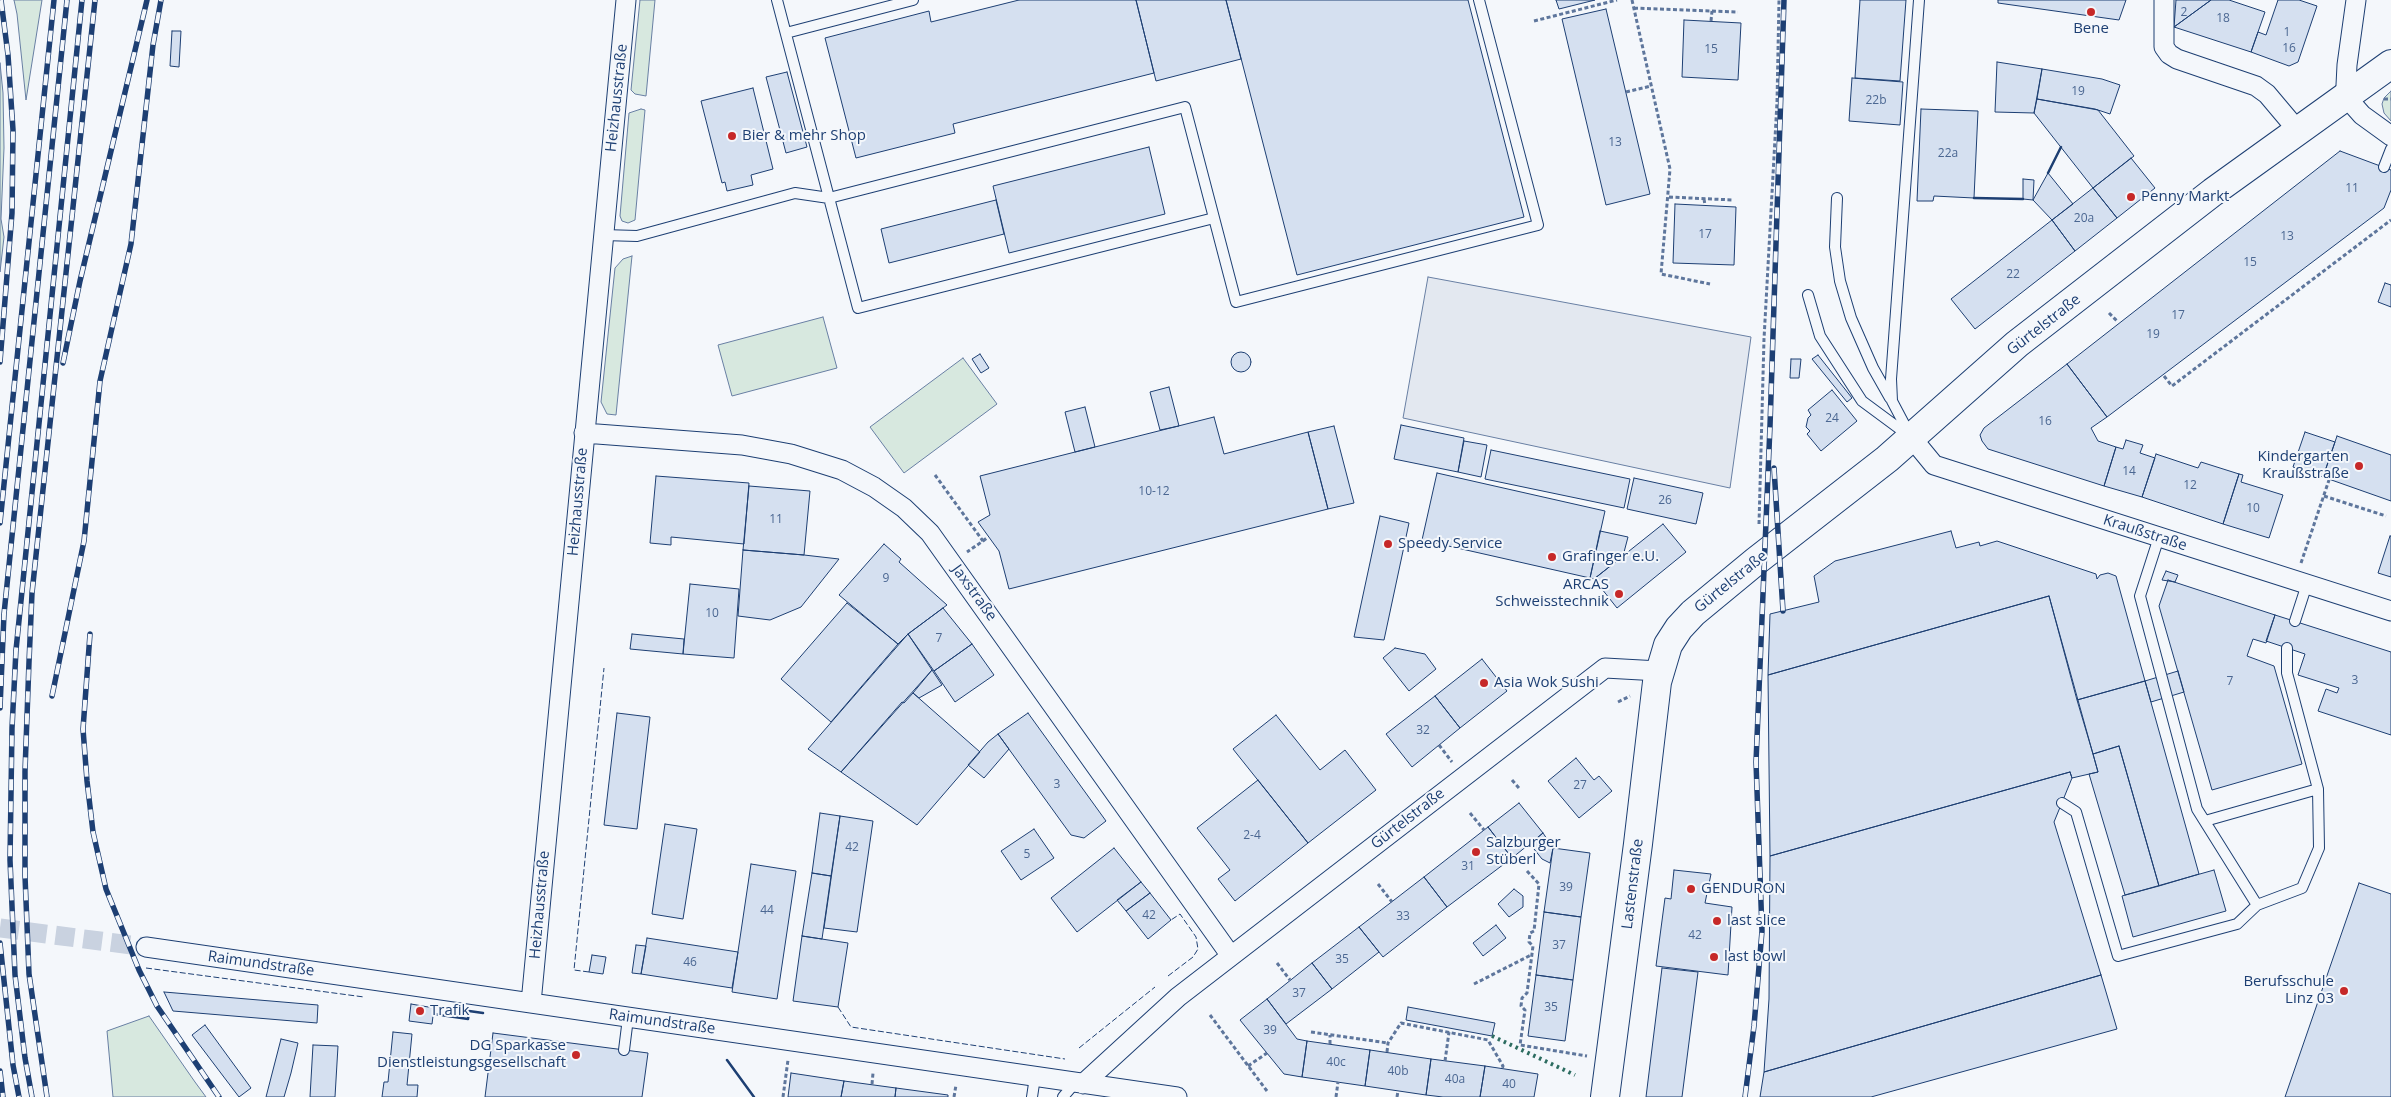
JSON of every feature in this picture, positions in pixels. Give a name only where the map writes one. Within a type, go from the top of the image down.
[{"type":"main road","name":"Gürtelstraße","points":[[1659,671],[1668,645],[1693,612],[1911,438],[2017,344],[2213,192],[2347,98],[2391,64]]},
{"type":"main road","name":"Lastenstraße","points":[[1605,1097],[1659,671]]},
{"type":"street","name":"Heizhausstraße","points":[[531,1003],[626,0]]},
{"type":"street","points":[[2164,0],[2164,47],[2177,59],[2256,86],[2267,94],[2299,132]]},
{"type":"street","points":[[2356,0],[2347,65],[2347,98],[2362,115],[2391,136]]},
{"type":"street","name":"Jaxstraße","points":[[584,433],[742,445],[791,454],[842,470],[874,487],[904,508],[930,533],[1231,956]]},
{"type":"street","name":"Kraußstraße","points":[[1911,438],[1934,465],[2391,611]]},
{"type":"street","name":"Gürtelstraße","points":[[1074,1088],[1142,1028],[1231,956],[1605,668],[1659,671]]},
{"type":"street","name":"Raimundstraße","points":[[146,947],[1034,1077],[1074,1088],[1177,1097]]},
{"type":"lane","points":[[777,0],[858,308],[1214,218]]},
{"type":"lane","points":[[603,235],[636,236],[794,194],[829,198],[1185,107],[1236,302],[1538,225],[1479,0]]},
{"type":"lane","points":[[1892,401],[1892,352],[1919,0]]},
{"type":"lane","points":[[786,33],[907,1]]},
{"type":"lane","points":[[2384,167],[2391,149]]},
{"type":"lane","points":[[1837,198],[1835,246],[1840,281],[1851,318],[1873,368],[1911,438]]},
{"type":"lane","points":[[1808,295],[1820,336],[1862,401],[1911,438]]},
{"type":"lane","points":[[2159,537],[2140,596],[2197,809],[2258,905]]},
{"type":"lane","points":[[2295,621],[2307,584]]},
{"type":"lane","points":[[2062,804],[2076,812],[2118,956],[2237,924],[2258,905],[2302,888],[2318,848],[2318,789],[2287,673],[2287,648]]},
{"type":"lane","points":[[2205,821],[2318,789]]},
{"type":"lane","points":[[624,1050],[628,1018]]},
{"type":"lane","points":[[1032,1097],[1034,1077]]},
{"type":"path","points":[[1534,21],[1618,0]]},
{"type":"path","points":[[1632,0],[1670,169],[1661,274],[1710,284]]},
{"type":"path","points":[[1759,524],[1764,339],[1777,102],[1779,0]]},
{"type":"path","points":[[1634,8],[1738,12]]},
{"type":"path","points":[[1711,22],[1712,10]]},
{"type":"path","points":[[1626,92],[1651,86]]},
{"type":"path","points":[[1669,197],[1733,200]]},
{"type":"path","points":[[1704,199],[1705,205]]},
{"type":"path","points":[[2164,376],[2172,386],[2391,220]]},
{"type":"path","points":[[2110,313],[2118,322]]},
{"type":"path","points":[[934,475],[983,541]]},
{"type":"path","points":[[2300,566],[2330,480]]},
{"type":"path","points":[[2324,496],[2386,516]]},
{"type":"path","points":[[963,555],[988,537]]},
{"type":"path","points":[[1439,745],[1452,762]]},
{"type":"path","points":[[1512,780],[1519,788]]},
{"type":"path","points":[[1470,813],[1484,830]]},
{"type":"path","points":[[1528,871],[1539,884],[1534,931],[1530,933],[1529,942],[1533,946],[1527,993],[1522,998],[1521,1006],[1525,1010],[1520,1046],[1588,1056]]},
{"type":"path","points":[[1378,884],[1392,902]]},
{"type":"path","points":[[1474,984],[1532,955]]},
{"type":"path","points":[[1277,963],[1290,980]]},
{"type":"path","points":[[1210,1015],[1267,1092]]},
{"type":"path","points":[[1387,1052],[1388,1043],[1401,1023],[1488,1040],[1503,1066],[1502,1069]]},
{"type":"path","points":[[1311,1032],[1388,1043]]},
{"type":"path","points":[[1445,1061],[1449,1032]]},
{"type":"path","points":[[1330,1035],[1330,1044]]},
{"type":"path","points":[[1248,1066],[1267,1053]]},
{"type":"path","points":[[783,1097],[788,1055]]},
{"type":"path","points":[[872,1084],[874,1069]]},
{"type":"path","points":[[954,1097],[957,1079]]},
{"type":"path","points":[[1336,1097],[1338,1082]]},
{"type":"path","points":[[1397,1097],[1398,1091]]},
{"type":"shaded area","points":[[14,0],[42,0],[26,100],[17,14]]},
{"type":"shaded area","points":[[640,0],[655,0],[646,96],[635,94],[631,90]]},
{"type":"shaded area","points":[[0,63],[3,93],[4,148],[1,219],[4,237],[0,272]]},
{"type":"shaded area","points":[[2391,91],[2391,121],[2384,113],[2382,104],[2384,98]]},
{"type":"shaded area","points":[[641,109],[645,110],[635,220],[628,223],[622,221],[620,216],[629,113]]},
{"type":"shaded area","points":[[632,256],[616,415],[607,414],[601,402],[615,268],[623,259]]},
{"type":"shaded area","points":[[1428,277],[1751,337],[1730,488],[1403,418]]},
{"type":"shaded area","points":[[823,317],[837,368],[732,396],[718,345]]},
{"type":"shaded area","points":[[963,358],[997,404],[904,473],[870,427]]},
{"type":"shaded area","points":[[149,1016],[206,1097],[113,1097],[107,1031]]},
{"type":"building","points":[[1019,0],[1136,0],[1154,73],[953,124],[955,133],[856,158],[825,38],[929,11],[931,22]]},
{"type":"building","points":[[1136,0],[1226,0],[1241,59],[1156,81]]},
{"type":"building","points":[[1226,0],[1468,0],[1524,217],[1297,275]]},
{"type":"building","points":[[1556,0],[1595,0],[1559,9]]},
{"type":"building","points":[[1860,0],[1906,0],[1900,81],[1855,78]]},
{"type":"building","name":"Bene","points":[[1998,0],[2126,0],[2119,20],[1998,3]]},
{"type":"building","points":[[2176,0],[2211,0],[2174,27]]},
{"type":"building","points":[[2211,0],[2229,0],[2265,12],[2251,52],[2174,27]]},
{"type":"building","points":[[2278,0],[2299,0],[2317,6],[2298,62],[2289,66],[2251,52],[2258,32],[2266,35]]},
{"type":"building","points":[[1606,9],[1650,194],[1606,205],[1562,19]]},
{"type":"building","points":[[1684,20],[1741,23],[1738,80],[1682,77]]},
{"type":"building","points":[[172,31],[181,31],[179,67],[170,66]]},
{"type":"building","points":[[1997,62],[2042,69],[2034,113],[1995,112]]},
{"type":"building","points":[[2042,69],[2102,79],[2120,85],[2110,114],[2095,109],[2037,99]]},
{"type":"building","points":[[787,72],[807,147],[786,153],[766,77]]},
{"type":"building","points":[[1852,78],[1903,82],[1900,125],[1849,121]]},
{"type":"building","points":[[753,88],[773,169],[751,175],[753,185],[727,191],[725,182],[722,183],[701,101]]},
{"type":"building","points":[[2037,99],[2098,110],[2134,156],[2093,188],[2034,113]]},
{"type":"building","points":[[1921,109],[1978,111],[1974,198],[1934,196],[1933,201],[1917,201]]},
{"type":"building","points":[[1149,147],[1165,214],[1009,253],[993,186]]},
{"type":"building","points":[[2340,151],[2391,170],[2391,190],[2384,208],[2107,417],[2067,364]]},
{"type":"building","points":[[2131,158],[2155,188],[2117,218],[2093,188]]},
{"type":"building","points":[[2048,173],[2073,204],[2052,220],[2033,200]]},
{"type":"building","points":[[2023,179],[2034,180],[2033,200],[2023,199]]},
{"type":"building","points":[[2093,188],[2117,218],[2075,251],[2052,220]]},
{"type":"building","points":[[996,200],[1004,234],[889,263],[881,229]]},
{"type":"building","points":[[1675,204],[1736,207],[1734,265],[1673,263]]},
{"type":"building","points":[[2052,220],[2075,251],[1975,329],[1951,299]]},
{"type":"building","points":[[2385,283],[2391,285],[2391,307],[2378,302]]},
{"type":"building","points":[[1241,352],[1248,355],[1251,362],[1248,369],[1241,372],[1234,369],[1231,362],[1234,355]]},
{"type":"building","points":[[980,354],[989,368],[981,373],[972,359]]},
{"type":"building","points":[[1818,355],[1852,398],[1847,402],[1812,359]]},
{"type":"building","points":[[1791,359],[1801,359],[1799,378],[1790,378]]},
{"type":"building","points":[[2067,364],[2107,417],[2091,428],[2098,441],[2116,447],[2104,486],[1988,449],[1980,435],[1984,428]]},
{"type":"building","points":[[1169,387],[1179,426],[1160,430],[1150,392]]},
{"type":"building","points":[[1832,390],[1857,421],[1821,451],[1807,434],[1810,431],[1806,427],[1808,418],[1811,415],[1808,410]]},
{"type":"building","points":[[1085,407],[1095,447],[1075,452],[1065,412]]},
{"type":"building","points":[[1214,417],[1224,454],[1308,432],[1328,509],[1009,589],[999,551],[978,522],[990,515],[980,476]]},
{"type":"building","points":[[1401,425],[1464,438],[1458,472],[1394,459]]},
{"type":"building","points":[[1334,426],[1354,503],[1328,509],[1308,432]]},
{"type":"building","points":[[2305,432],[2335,442],[2323,477],[2293,467]]},
{"type":"building","name":"Kindergarten Kraußstraße","points":[[2337,436],[2391,455],[2391,501],[2323,477]]},
{"type":"building","points":[[2126,440],[2143,445],[2140,453],[2155,458],[2142,497],[2104,486],[2116,447],[2123,449]]},
{"type":"building","points":[[1464,441],[1487,445],[1481,477],[1458,472]]},
{"type":"building","points":[[1491,450],[1630,479],[1624,508],[1485,479]]},
{"type":"building","points":[[2156,454],[2198,468],[2201,462],[2239,474],[2223,524],[2142,497]]},
{"type":"building","points":[[1437,473],[1605,511],[1590,578],[1422,540]]},
{"type":"building","points":[[2239,474],[2243,475],[2241,482],[2283,495],[2269,538],[2223,524]]},
{"type":"building","points":[[656,476],[749,483],[744,544],[671,537],[671,545],[650,543]]},
{"type":"building","points":[[1634,478],[1703,493],[1696,524],[1627,509]]},
{"type":"building","points":[[749,486],[810,491],[804,555],[743,550]]},
{"type":"building","points":[[1380,516],[1409,523],[1384,640],[1354,637]]},
{"type":"building","points":[[1663,524],[1686,552],[1617,608],[1594,579]]},
{"type":"building","points":[[1600,531],[1628,537],[1623,556],[1594,579],[1590,578]]},
{"type":"building","points":[[1951,531],[1956,548],[1979,542],[1980,546],[1997,541],[2096,574],[2097,579],[2100,575],[2108,573],[2116,576],[2145,681],[2077,700],[2049,596],[1768,675],[1770,614],[1819,602],[1814,576],[1835,561]]},
{"type":"building","points":[[2391,536],[2391,577],[2378,573]]},
{"type":"building","points":[[884,544],[901,559],[899,562],[947,605],[908,634],[898,644],[839,595]]},
{"type":"building","points":[[743,550],[839,559],[801,607],[770,620],[738,616]]},
{"type":"building","points":[[2166,571],[2178,575],[2175,582],[2162,580]]},
{"type":"building","points":[[2168,580],[2275,615],[2266,643],[2253,639],[2247,656],[2274,666],[2302,764],[2212,790],[2159,606]]},
{"type":"building","points":[[690,584],[739,589],[734,658],[683,654]]},
{"type":"building","points":[[2049,596],[2098,772],[2072,778],[2070,772],[1770,856],[1768,675]]},
{"type":"building","points":[[847,603],[898,644],[831,722],[781,679]]},
{"type":"building","points":[[943,608],[972,644],[934,671],[908,634]]},
{"type":"building","points":[[2275,615],[2391,652],[2391,735],[2318,711],[2326,689],[2337,693],[2339,688],[2298,675],[2305,654],[2266,641]]},
{"type":"building","points":[[632,634],[684,639],[683,654],[630,649]]},
{"type":"building","points":[[908,634],[932,670],[841,772],[808,749]]},
{"type":"building","points":[[972,644],[994,675],[955,702],[934,671]]},
{"type":"building","points":[[1395,648],[1425,654],[1436,669],[1409,691],[1383,658]]},
{"type":"building","points":[[1482,659],[1507,691],[1460,728],[1435,696]]},
{"type":"building","points":[[932,670],[942,685],[919,698],[913,693]]},
{"type":"building","points":[[2178,671],[2184,692],[2151,702],[2145,681]]},
{"type":"building","points":[[2145,681],[2199,874],[2159,886],[2119,746],[2093,754],[2077,700]]},
{"type":"building","points":[[913,693],[980,752],[917,825],[841,772],[902,702],[904,703]]},
{"type":"building","points":[[1435,696],[1460,728],[1412,767],[1386,734]]},
{"type":"building","points":[[617,713],[650,717],[637,829],[604,825]]},
{"type":"building","points":[[1028,713],[1106,821],[1084,838],[1071,835],[998,734]]},
{"type":"building","points":[[1276,715],[1320,770],[1345,750],[1376,790],[1308,843],[1233,749]]},
{"type":"building","points":[[998,734],[1009,749],[984,778],[968,765],[988,742]]},
{"type":"building","points":[[2119,746],[2159,886],[2125,895],[2089,774],[2098,772],[2093,754]]},
{"type":"building","points":[[1576,758],[1594,780],[1599,776],[1612,791],[1579,818],[1548,781]]},
{"type":"building","points":[[2070,772],[2072,778],[2054,822],[2101,975],[1764,1072],[1769,999],[1770,856]]},
{"type":"building","points":[[1258,780],[1308,843],[1235,901],[1218,879],[1230,870],[1197,828]]},
{"type":"building","points":[[1519,803],[1543,833],[1512,858],[1488,827]]},
{"type":"building","points":[[820,813],[840,816],[831,876],[812,873]]},
{"type":"building","points":[[840,816],[873,821],[857,932],[824,928]]},
{"type":"building","points":[[665,824],[697,829],[683,919],[652,914]]},
{"type":"building","points":[[1488,827],[1512,858],[1447,907],[1424,877]]},
{"type":"building","points":[[1034,829],[1054,858],[1021,880],[1001,851]]},
{"type":"building","points":[[1543,833],[1553,848],[1550,863],[1542,859],[1530,844]]},
{"type":"building","points":[[1114,848],[1141,882],[1077,932],[1051,898]]},
{"type":"building","points":[[1553,848],[1590,853],[1581,917],[1544,912]]},
{"type":"building","points":[[751,864],[796,871],[777,999],[732,992]]},
{"type":"building","points":[[1674,870],[1711,874],[1705,903],[1732,907],[1728,975],[1656,966],[1665,898],[1671,899]]},
{"type":"building","points":[[2214,870],[2226,911],[2133,937],[2122,896]]},
{"type":"building","points":[[812,873],[831,876],[822,939],[802,936]]},
{"type":"building","points":[[1424,877],[1447,907],[1383,957],[1359,927]]},
{"type":"building","points":[[1141,882],[1150,893],[1126,911],[1117,900]]},
{"type":"building","name":"Berufsschule Linz 03","points":[[2359,883],[2391,894],[2391,1097],[2285,1097]]},
{"type":"building","points":[[1514,889],[1523,896],[1523,907],[1509,917],[1498,904]]},
{"type":"building","points":[[1150,893],[1171,920],[1148,939],[1126,911]]},
{"type":"building","points":[[1544,912],[1581,917],[1573,980],[1536,975]]},
{"type":"building","points":[[1496,925],[1506,938],[1483,956],[1473,943]]},
{"type":"building","points":[[1359,927],[1379,952],[1332,989],[1312,963]]},
{"type":"building","points":[[802,936],[848,943],[838,1007],[793,1001]]},
{"type":"building","points":[[647,938],[738,952],[732,988],[641,974]]},
{"type":"building","points":[[636,945],[646,946],[641,974],[632,973]]},
{"type":"building","points":[[592,955],[606,957],[603,974],[589,972]]},
{"type":"building","points":[[1312,963],[1332,989],[1286,1024],[1267,999]]},
{"type":"building","points":[[1662,968],[1698,972],[1682,1097],[1646,1097]]},
{"type":"building","points":[[1536,975],[1573,980],[1565,1041],[1528,1036]]},
{"type":"building","points":[[2101,975],[2117,1029],[1871,1097],[1760,1097],[1764,1072]]},
{"type":"building","points":[[164,992],[318,1005],[317,1023],[173,1011]]},
{"type":"building","points":[[1267,999],[1297,1039],[1307,1041],[1302,1077],[1284,1074],[1240,1020]]},
{"type":"building","points":[[411,1004],[434,1008],[432,1024],[409,1021]]},
{"type":"building","points":[[1408,1007],[1495,1023],[1492,1036],[1406,1020]]},
{"type":"building","points":[[205,1025],[251,1088],[239,1097],[192,1035]]},
{"type":"building","points":[[393,1032],[412,1034],[407,1085],[418,1085],[417,1097],[382,1097],[384,1082],[388,1082]]},
{"type":"building","points":[[493,1033],[648,1053],[642,1097],[485,1097]]},
{"type":"building","points":[[281,1039],[298,1043],[291,1073],[284,1097],[266,1097]]},
{"type":"building","points":[[1307,1041],[1370,1050],[1365,1086],[1302,1077]]},
{"type":"building","points":[[313,1045],[338,1046],[335,1097],[310,1097]]},
{"type":"building","points":[[1370,1050],[1431,1059],[1426,1095],[1365,1086]]},
{"type":"building","points":[[1431,1059],[1485,1066],[1480,1097],[1426,1095]]},
{"type":"building","points":[[1485,1066],[1538,1074],[1534,1097],[1480,1097]]},
{"type":"building","points":[[791,1073],[844,1081],[841,1097],[788,1097]]},
{"type":"building","points":[[844,1081],[896,1088],[895,1097],[841,1097]]},
{"type":"building","points":[[896,1088],[948,1095],[948,1097],[895,1097]]},
{"type":"tunnel","points":[[0,928],[146,947]]},
{"type":"railway","points":[[0,362],[12,213],[13,130],[8,55],[1,0]]},
{"type":"railway","points":[[0,523],[54,0]]},
{"type":"railway","points":[[0,708],[4,614],[67,0]]},
{"type":"railway","points":[[32,1097],[25,1058],[15,975],[10,860],[12,728],[16,650],[82,0]]},
{"type":"railway","points":[[47,1097],[29,974],[25,876],[25,771],[32,593],[95,0]]},
{"type":"railway","points":[[63,363],[80,281],[147,0]]},
{"type":"railway","points":[[52,696],[84,541],[100,381],[131,244],[153,45],[161,0]]},
{"type":"railway","points":[[1745,1097],[1754,1026],[1762,931],[1756,762],[1770,426],[1784,0]]},
{"type":"railway","points":[[1774,468],[1783,611]]},
{"type":"railway","points":[[90,634],[83,729],[93,832],[106,889],[139,970],[157,1006],[219,1097]]},
{"type":"railway","points":[[0,943],[13,1065],[19,1097]]},
{"type":"railway","points":[[0,1071],[3,1097]]},
{"type":"hedge","points":[[1492,1036],[1575,1075]]},
{"type":"fence","points":[[589,972],[574,970],[604,668]]},
{"type":"fence","points":[[1168,976],[1193,957],[1198,949],[1196,937],[1180,914],[1171,920]]},
{"type":"fence","points":[[146,968],[364,997]]},
{"type":"fence","points":[[1079,1048],[1155,987]]},
{"type":"fence","points":[[838,1007],[851,1027],[1065,1059]]},
{"type":"wall","points":[[2048,173],[2061,147]]},
{"type":"wall","points":[[1974,198],[2023,199]]},
{"type":"wall","points":[[434,1014],[468,1019],[469,1011],[483,1013]]},
{"type":"wall","points":[[727,1060],[754,1097]]},
{"type":"place","name":"Bene","points":[[2091,12]]},
{"type":"place","name":"Bier & mehr Shop","points":[[732,136]]},
{"type":"place","name":"Penny Markt","points":[[2131,197]]},
{"type":"place","name":"Kindergarten Kraußstraße","points":[[2359,466]]},
{"type":"place","name":"Speedy Service","points":[[1388,544]]},
{"type":"place","name":"Grafinger e.U.","points":[[1552,557]]},
{"type":"place","name":"ARCAS Schweisstechnik","points":[[1619,594]]},
{"type":"place","name":"Asia Wok Sushi","points":[[1484,683]]},
{"type":"place","name":"Salzburger Stüberl","points":[[1476,852]]},
{"type":"place","name":"GENDURON","points":[[1691,889]]},
{"type":"place","name":"last slice","points":[[1717,921]]},
{"type":"place","name":"last bowl","points":[[1714,957]]},
{"type":"place","name":"Berufsschule Linz 03","points":[[2344,991]]},
{"type":"place","name":"Trafik","points":[[420,1011]]},
{"type":"place","name":"DG Sparkasse Dienstleistungsgesellschaft","points":[[576,1055]]}]
